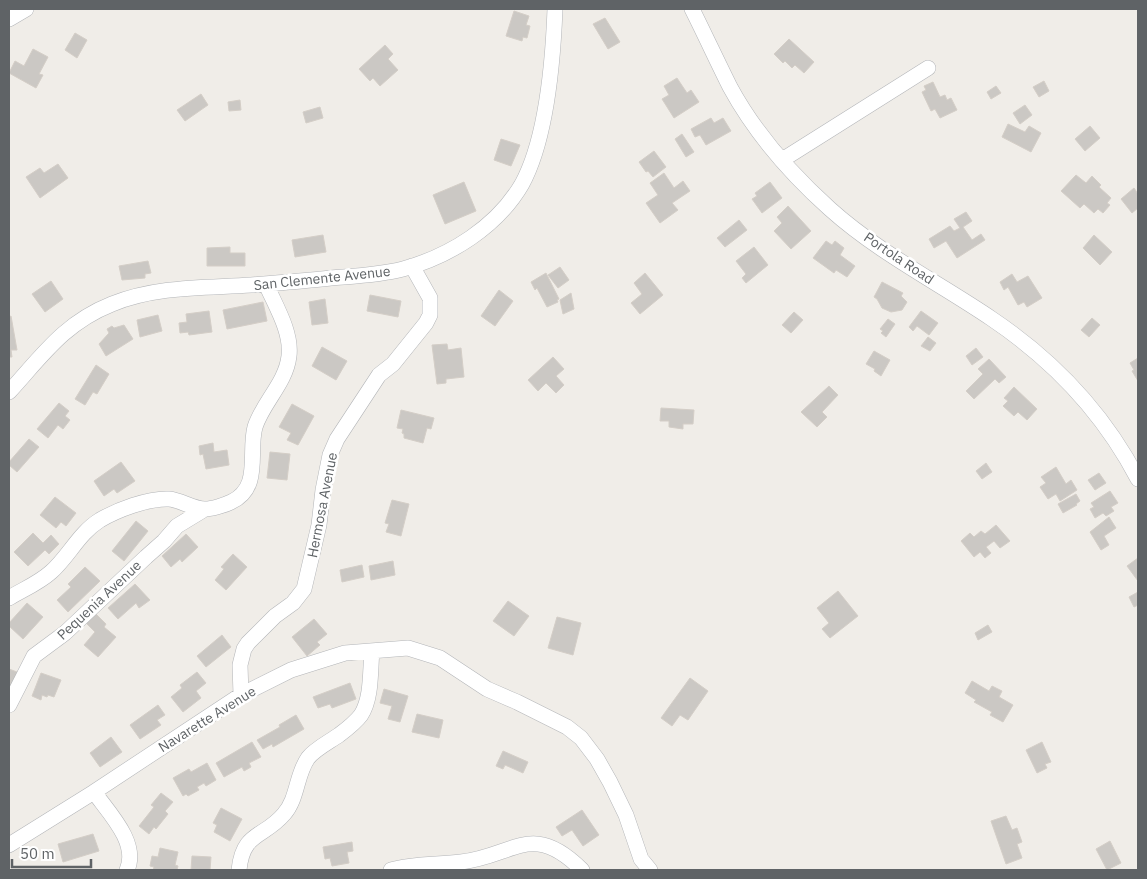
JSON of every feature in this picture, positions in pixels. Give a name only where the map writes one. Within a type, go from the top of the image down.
[{"type":"street","points":[[9,19],[26,9]]},
{"type":"street","name":"San Clemente Avenue","points":[[9,392],[41,354],[60,336],[80,321],[127,298],[160,291],[266,284],[383,273],[434,258],[478,233],[502,211],[522,184],[534,153],[545,110],[552,65],[555,9]]},
{"type":"street","name":"Portola Road","points":[[692,9],[731,88],[752,122],[801,182],[834,212],[890,254],[991,318],[1051,365],[1080,394],[1121,448],[1138,480]]},
{"type":"street","points":[[782,160],[928,68]]},
{"type":"street","name":"Hermosa Avenue","points":[[240,695],[240,665],[244,649],[275,616],[293,603],[304,589],[319,525],[330,455],[336,439],[379,375],[393,364],[426,323],[430,315],[430,298],[412,266]]},
{"type":"street","points":[[9,598],[51,572],[84,532],[101,520],[141,502],[159,500],[169,499],[205,509],[232,502],[246,489],[253,470],[253,435],[255,428],[259,417],[283,377],[289,356],[289,344],[285,328],[266,284]]},
{"type":"street","name":"Pequenia Avenue","points":[[9,705],[34,656],[65,633],[164,542],[177,526],[205,509]]},
{"type":"street","name":"Navarette Avenue","points":[[9,845],[94,792],[240,695],[291,670],[345,653],[408,648],[440,658],[487,689],[567,727],[581,738],[597,759],[610,782],[626,815],[641,859],[650,870]]},
{"type":"street","points":[[239,870],[241,856],[252,838],[259,832],[274,825],[288,809],[296,794],[303,768],[310,757],[352,725],[360,716],[367,697],[372,651]]},
{"type":"street","points":[[94,792],[126,837],[130,847],[127,870]]},
{"type":"street","points":[[391,870],[408,866],[471,860],[512,846],[537,844],[557,850],[582,870]]},
{"type":"building","points":[[514,11],[529,16],[526,25],[530,26],[527,38],[523,37],[522,41],[506,36]]},
{"type":"building","points":[[605,18],[620,42],[608,49],[593,24]]},
{"type":"building","points":[[75,33],[87,40],[77,58],[65,50]]},
{"type":"building","points":[[789,39],[814,62],[804,73],[795,65],[792,68],[785,61],[783,63],[774,54]]},
{"type":"building","points":[[385,45],[393,54],[388,59],[398,70],[380,86],[373,78],[370,81],[359,69]]},
{"type":"building","points":[[33,49],[48,57],[39,74],[43,75],[36,88],[9,73],[15,61],[24,66]]},
{"type":"building","points":[[677,78],[687,93],[691,90],[699,102],[674,118],[662,99],[669,95],[664,86]]},
{"type":"building","points":[[1044,81],[1049,91],[1039,97],[1033,87]]},
{"type":"building","points":[[933,82],[940,97],[945,95],[947,100],[951,98],[957,110],[940,118],[935,109],[931,111],[922,92],[926,90],[924,86]]},
{"type":"building","points":[[996,86],[1001,93],[991,99],[987,92]]},
{"type":"building","points":[[201,94],[208,105],[185,121],[177,110]]},
{"type":"building","points":[[240,100],[241,110],[229,111],[228,102]]},
{"type":"building","points":[[1025,105],[1032,115],[1020,124],[1013,113]]},
{"type":"building","points":[[320,107],[323,118],[306,123],[303,112]]},
{"type":"building","points":[[711,118],[714,123],[723,118],[731,131],[706,145],[700,135],[695,137],[691,129]]},
{"type":"building","points":[[1008,124],[1025,132],[1029,126],[1041,133],[1031,152],[1002,137]]},
{"type":"building","points":[[1090,126],[1100,138],[1085,151],[1075,139]]},
{"type":"building","points":[[682,134],[694,152],[686,157],[675,139]]},
{"type":"building","points":[[501,139],[520,145],[511,166],[494,160]]},
{"type":"building","points":[[654,151],[666,167],[653,177],[648,171],[646,172],[639,162]]},
{"type":"building","points":[[58,164],[68,178],[40,198],[26,177],[40,168],[44,173]]},
{"type":"building","points":[[664,173],[674,188],[683,181],[690,191],[672,203],[678,210],[660,223],[646,203],[658,195],[650,183]]},
{"type":"building","points":[[1076,175],[1086,183],[1092,176],[1101,185],[1099,187],[1111,198],[1107,203],[1110,205],[1103,213],[1098,209],[1094,213],[1084,204],[1080,208],[1061,191]]},
{"type":"building","points":[[464,182],[476,211],[445,224],[433,195]]},
{"type":"building","points":[[770,182],[782,198],[762,213],[752,199],[757,196],[755,193]]},
{"type":"building","points":[[1134,188],[1138,194],[1138,208],[1132,213],[1121,199]]},
{"type":"building","points":[[788,206],[811,231],[791,249],[774,231],[782,223],[777,217]]},
{"type":"building","points":[[966,212],[972,221],[963,227],[972,240],[981,234],[985,240],[957,258],[946,241],[934,248],[929,239],[950,226],[954,231],[960,228],[954,219]]},
{"type":"building","points":[[739,220],[747,230],[725,247],[717,238]]},
{"type":"building","points":[[323,235],[326,252],[295,257],[292,240]]},
{"type":"building","points":[[1094,235],[1112,252],[1100,265],[1083,248]]},
{"type":"building","points":[[826,241],[832,245],[835,241],[844,248],[840,255],[855,266],[847,277],[836,270],[834,273],[813,258]]},
{"type":"building","points":[[230,247],[230,253],[245,253],[245,266],[207,266],[207,248]]},
{"type":"building","points":[[754,247],[768,265],[746,283],[742,278],[746,274],[736,261]]},
{"type":"building","points":[[148,261],[151,273],[145,274],[145,278],[122,280],[119,266]]},
{"type":"building","points":[[560,267],[569,280],[558,288],[548,275]]},
{"type":"building","points":[[546,273],[559,299],[557,300],[558,302],[547,307],[537,288],[535,290],[531,282]]},
{"type":"building","points":[[645,273],[663,295],[640,314],[631,303],[642,294],[634,283]]},
{"type":"building","points":[[1012,274],[1017,282],[1028,276],[1042,298],[1027,307],[1024,302],[1018,305],[1008,287],[1004,290],[1000,282]]},
{"type":"building","points":[[51,281],[63,299],[45,312],[32,294]]},
{"type":"building","points":[[882,282],[903,293],[901,296],[907,302],[902,310],[891,312],[882,308],[874,297]]},
{"type":"building","points":[[499,290],[513,301],[495,326],[481,316]]},
{"type":"building","points":[[571,293],[574,309],[563,314],[560,300]]},
{"type":"building","points":[[370,295],[401,301],[398,317],[367,311]]},
{"type":"building","points":[[325,299],[328,323],[312,325],[309,302]]},
{"type":"building","points":[[263,302],[267,321],[227,329],[223,310]]},
{"type":"building","points":[[209,311],[212,332],[189,335],[188,332],[180,333],[179,323],[187,322],[186,314]]},
{"type":"building","points":[[921,311],[938,323],[929,335],[917,326],[913,331],[909,327]]},
{"type":"building","points":[[794,312],[803,320],[791,333],[782,325]]},
{"type":"building","points":[[158,315],[162,331],[140,337],[137,320]]},
{"type":"building","points":[[11,316],[17,350],[11,350],[12,357],[9,357],[9,317]]},
{"type":"building","points":[[1092,318],[1100,325],[1089,337],[1081,330]]},
{"type":"building","points":[[888,319],[895,324],[886,337],[881,333],[883,331],[880,329]]},
{"type":"building","points":[[124,325],[133,339],[106,356],[99,344],[109,333],[107,329],[112,326],[114,328]]},
{"type":"building","points":[[928,337],[936,343],[930,351],[921,346]]},
{"type":"building","points":[[447,344],[448,350],[461,348],[464,377],[446,379],[446,383],[437,384],[432,345]]},
{"type":"building","points":[[322,347],[347,361],[336,380],[312,366]]},
{"type":"building","points":[[976,348],[983,357],[972,365],[966,356]]},
{"type":"building","points":[[874,351],[890,360],[881,376],[874,371],[875,369],[866,364]]},
{"type":"building","points":[[553,357],[564,369],[556,376],[564,385],[556,393],[546,383],[538,391],[528,380]]},
{"type":"building","points":[[1138,358],[1138,381],[1130,363]]},
{"type":"building","points":[[989,359],[1006,377],[999,383],[995,379],[974,399],[966,391],[983,374],[978,369]]},
{"type":"building","points":[[96,365],[109,374],[97,394],[93,392],[85,405],[75,399]]},
{"type":"building","points":[[829,386],[838,395],[822,412],[827,417],[817,427],[801,412]]},
{"type":"building","points":[[1014,387],[1037,409],[1027,420],[1018,412],[1014,416],[1003,406],[1008,401],[1004,398]]},
{"type":"building","points":[[59,403],[69,411],[65,416],[70,420],[63,429],[58,425],[48,438],[37,429]]},
{"type":"building","points":[[292,404],[314,416],[298,445],[287,440],[291,433],[279,427]]},
{"type":"building","points":[[661,408],[694,410],[693,424],[683,424],[683,429],[669,427],[669,421],[660,421]]},
{"type":"building","points":[[401,410],[434,418],[431,429],[427,428],[423,443],[404,438],[403,429],[397,428]]},
{"type":"building","points":[[29,439],[39,447],[17,472],[9,465],[9,462]]},
{"type":"building","points":[[213,443],[214,452],[227,450],[229,465],[206,469],[203,454],[200,455],[199,446]]},
{"type":"building","points":[[270,452],[290,454],[287,480],[267,478]]},
{"type":"building","points":[[121,462],[135,481],[117,493],[114,489],[104,496],[94,481]]},
{"type":"building","points":[[986,463],[992,472],[982,479],[976,471]]},
{"type":"building","points":[[1056,467],[1066,484],[1071,480],[1077,490],[1060,501],[1056,494],[1048,499],[1040,487],[1046,483],[1041,477]]},
{"type":"building","points":[[1099,473],[1106,483],[1095,490],[1088,480]]},
{"type":"building","points":[[1110,491],[1118,503],[1111,507],[1114,511],[1106,516],[1103,513],[1095,518],[1090,509],[1094,507],[1091,503]]},
{"type":"building","points":[[1076,494],[1080,501],[1077,505],[1063,513],[1058,504]]},
{"type":"building","points":[[55,497],[76,513],[66,526],[61,522],[56,528],[40,515]]},
{"type":"building","points":[[392,500],[409,504],[401,536],[386,532],[389,524],[385,523]]},
{"type":"building","points":[[1109,517],[1116,528],[1104,536],[1109,545],[1101,550],[1090,532]]},
{"type":"building","points":[[136,521],[148,531],[124,561],[112,551]]},
{"type":"building","points":[[996,525],[1010,541],[1000,548],[994,541],[986,547],[991,553],[985,558],[980,552],[974,557],[961,541],[970,533],[974,537],[981,531],[985,534]]},
{"type":"building","points":[[33,533],[43,543],[51,535],[59,544],[49,554],[45,550],[28,566],[14,552]]},
{"type":"building","points":[[186,534],[198,547],[182,562],[180,559],[171,567],[162,556]]},
{"type":"building","points":[[233,554],[247,567],[226,590],[215,580],[224,569],[221,567]]},
{"type":"building","points":[[1138,558],[1138,581],[1127,566]]},
{"type":"building","points":[[393,561],[395,575],[371,580],[369,566]]},
{"type":"building","points":[[362,565],[364,577],[342,582],[340,570]]},
{"type":"building","points":[[85,567],[100,581],[68,612],[57,600],[71,587],[68,584]]},
{"type":"building","points":[[135,584],[150,600],[139,608],[136,603],[118,619],[108,608]]},
{"type":"building","points":[[838,591],[858,616],[830,638],[822,629],[829,623],[817,608]]},
{"type":"building","points":[[1138,592],[1138,605],[1134,607],[1129,597]]},
{"type":"building","points":[[508,601],[529,616],[514,636],[493,621]]},
{"type":"building","points":[[27,603],[43,617],[23,639],[9,626],[9,623]]},
{"type":"building","points":[[95,613],[106,624],[104,627],[116,637],[98,657],[84,645],[95,632],[86,623]]},
{"type":"building","points":[[557,617],[581,623],[573,655],[548,648]]},
{"type":"building","points":[[314,619],[327,634],[317,642],[320,645],[307,656],[292,637]]},
{"type":"building","points":[[988,625],[992,632],[978,640],[975,633]]},
{"type":"building","points":[[222,635],[231,647],[206,667],[197,656]]},
{"type":"building","points":[[9,669],[17,672],[11,691],[9,690]]},
{"type":"building","points":[[197,672],[206,683],[196,691],[201,698],[183,712],[171,697],[182,688],[180,685]]},
{"type":"building","points":[[41,673],[61,680],[54,697],[42,695],[41,700],[32,696]]},
{"type":"building","points":[[690,678],[708,691],[688,720],[680,715],[672,726],[661,718]]},
{"type":"building","points":[[972,681],[989,691],[992,686],[1002,691],[999,697],[1013,705],[1003,722],[990,715],[992,712],[974,702],[976,700],[965,693]]},
{"type":"building","points":[[350,683],[356,699],[332,708],[330,704],[318,708],[313,697]]},
{"type":"building","points":[[384,689],[408,696],[400,722],[388,719],[392,706],[380,703]]},
{"type":"building","points":[[158,705],[165,715],[157,720],[161,725],[140,739],[130,725]]},
{"type":"building","points":[[417,714],[443,720],[439,738],[412,732]]},
{"type":"building","points":[[296,715],[304,729],[273,747],[272,744],[263,749],[257,740]]},
{"type":"building","points":[[111,737],[122,752],[100,767],[90,753]]},
{"type":"building","points":[[252,742],[261,757],[249,763],[251,767],[244,771],[242,767],[224,777],[216,763]]},
{"type":"building","points":[[1042,742],[1051,762],[1045,764],[1047,768],[1037,773],[1026,750]]},
{"type":"building","points":[[503,751],[528,762],[523,773],[505,765],[503,769],[496,766]]},
{"type":"building","points":[[207,763],[216,780],[206,786],[204,783],[197,787],[199,790],[188,796],[186,794],[183,796],[173,778],[189,769],[191,772]]},
{"type":"building","points":[[161,793],[173,802],[165,811],[168,814],[156,829],[154,827],[149,834],[139,826],[154,807],[151,805]]},
{"type":"building","points":[[221,808],[242,819],[230,841],[214,832],[217,825],[213,823]]},
{"type":"building","points":[[582,810],[599,835],[583,846],[572,830],[562,836],[556,827]]},
{"type":"building","points":[[1006,816],[1012,830],[1017,828],[1022,842],[1017,844],[1022,858],[1006,864],[991,821]]},
{"type":"building","points":[[93,834],[99,851],[63,862],[58,844]]},
{"type":"building","points":[[1110,841],[1121,863],[1107,870],[1096,849]]},
{"type":"building","points":[[352,842],[353,851],[347,852],[349,863],[332,866],[330,858],[325,859],[323,847]]},
{"type":"building","points":[[160,848],[178,852],[175,865],[178,866],[177,870],[153,870],[154,867],[150,866],[152,856],[158,857]]},
{"type":"building","points":[[192,856],[211,857],[210,870],[191,870]]}]
